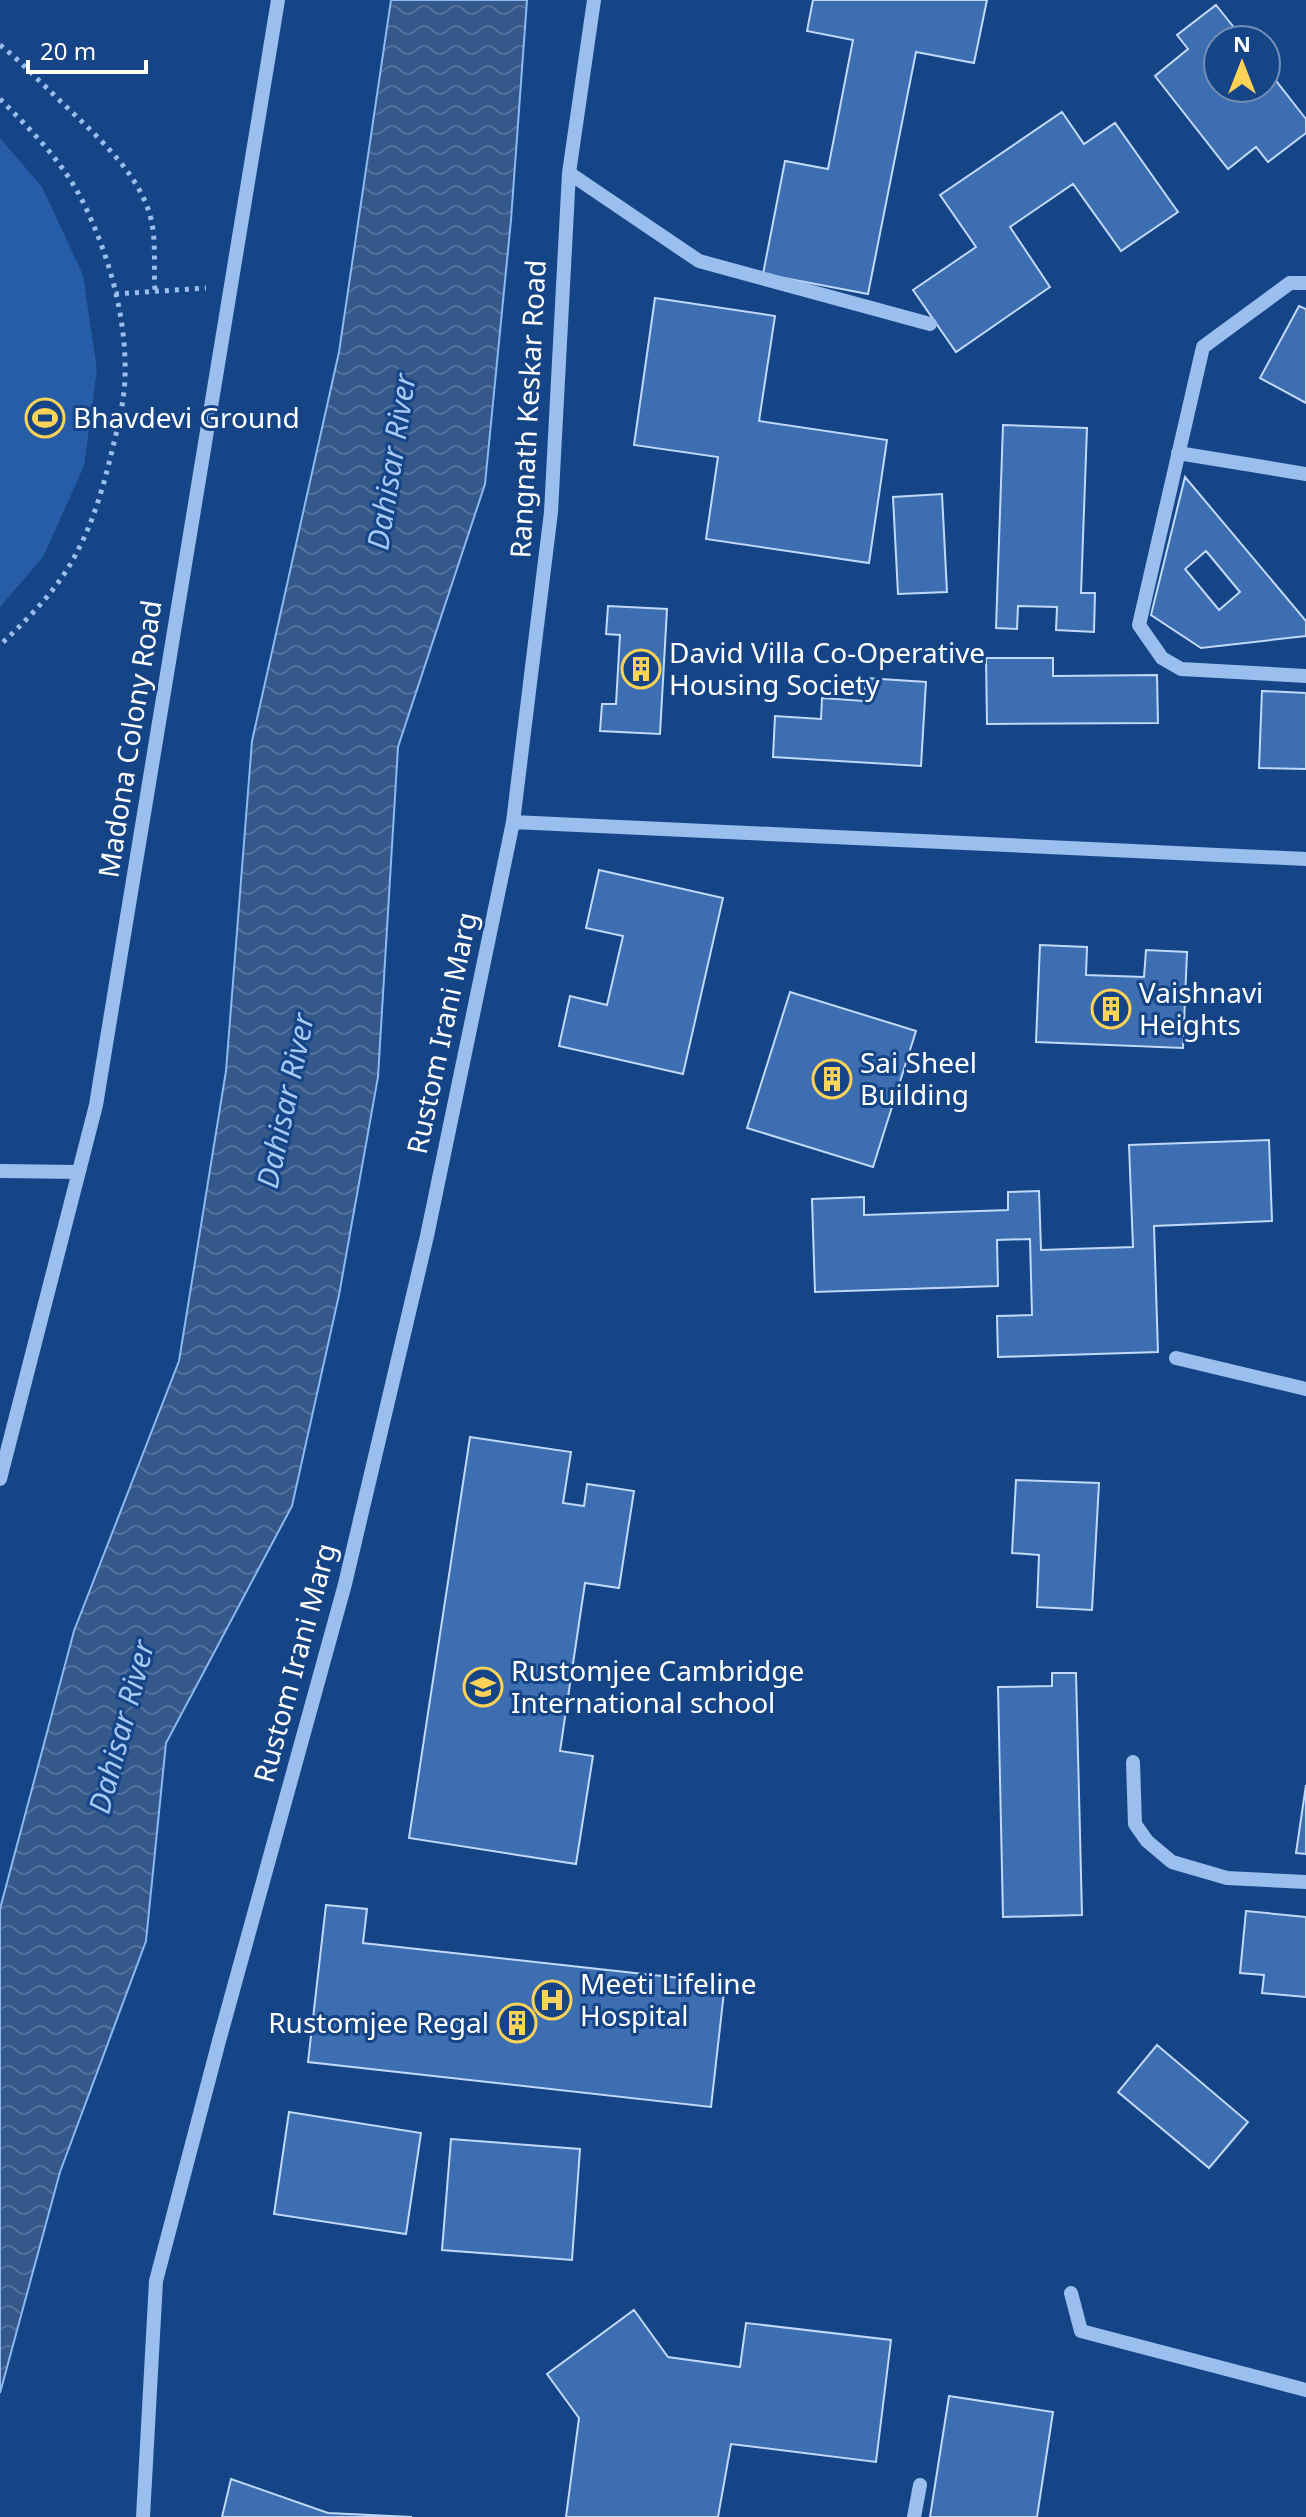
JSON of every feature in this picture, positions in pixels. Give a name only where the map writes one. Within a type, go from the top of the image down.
[{"type":"street","name":"Madona Colony Road","points":[[0,1479],[96,1105],[278,0]]},
{"type":"street","name":"Rangnath Keskar Road","points":[[513,822],[551,512],[569,173],[594,0]]},
{"type":"street","points":[[569,173],[699,261],[930,324]]},
{"type":"street","points":[[1306,283],[1290,283],[1203,347],[1139,625],[1162,658],[1181,669],[1306,676]]},
{"type":"street","points":[[1178,453],[1306,474]]},
{"type":"street","points":[[513,822],[1306,859]]},
{"type":"street","name":"Rustom Irani Marg","points":[[143,2517],[156,2281],[345,1584],[427,1236],[513,822]]},
{"type":"street","points":[[0,1171],[78,1172]]},
{"type":"street","points":[[1176,1358],[1306,1389]]},
{"type":"street","points":[[1133,1762],[1135,1824],[1147,1841],[1172,1862],[1227,1878],[1306,1882]]},
{"type":"street","points":[[1071,2293],[1081,2331],[1306,2390]]},
{"type":"street","points":[[914,2517],[920,2485]]},
{"type":"path","points":[[0,45],[92,132],[129,175],[146,204],[155,236],[155,290]]},
{"type":"path","points":[[0,99],[41,139],[82,201],[110,269],[124,341],[125,378],[121,415],[104,486],[77,553],[34,613],[0,645]]},
{"type":"path","points":[[115,294],[231,287]]},
{"type":"shaded area","name":"Bhavdevi Ground","points":[[0,138],[42,187],[83,275],[97,370],[84,466],[43,557],[0,607]]},
{"type":"water","name":"Dahisar River","points":[[391,0],[527,0],[511,220],[485,484],[398,747],[378,1077],[339,1295],[292,1506],[166,1743],[146,1941],[60,2172],[0,2393],[0,1909],[74,1631],[179,1361],[226,1071],[252,741],[339,352]]},
{"type":"building","points":[[813,0],[987,0],[974,63],[916,52],[868,294],[763,274],[785,161],[828,169],[853,40],[807,31]]},
{"type":"building","points":[[1216,5],[1231,24],[1202,24],[1202,104],[1282,104],[1282,88],[1306,119],[1306,133],[1268,162],[1256,147],[1228,169],[1155,76],[1188,49],[1177,35]]},
{"type":"building","points":[[1062,112],[1084,144],[1115,123],[1178,212],[1121,251],[1073,184],[1010,227],[1050,287],[956,352],[913,290],[976,247],[940,195]]},
{"type":"building","points":[[655,298],[775,316],[759,421],[887,440],[869,563],[706,539],[718,457],[634,445]]},
{"type":"building","points":[[1299,306],[1306,309],[1306,403],[1260,378]]},
{"type":"building","points":[[1003,425],[1087,428],[1081,593],[1095,593],[1094,632],[1056,630],[1057,607],[1018,606],[1017,629],[996,628]]},
{"type":"building","points":[[1185,477],[1306,621],[1306,636],[1201,648],[1151,615]],"holes":[[[1206,551],[1240,592],[1219,610],[1185,569]]]},
{"type":"building","points":[[942,494],[947,592],[898,594],[893,497]]},
{"type":"building","name":"David Villa Co-Operative Housing Society","points":[[608,606],[667,609],[660,734],[600,731],[602,704],[616,704],[620,635],[606,634]]},
{"type":"building","points":[[986,658],[1053,658],[1053,676],[1157,675],[1158,723],[987,724]]},
{"type":"building","points":[[866,678],[926,682],[921,766],[773,757],[775,716],[821,719],[822,698],[864,701]]},
{"type":"building","points":[[1262,691],[1306,693],[1306,769],[1259,768]]},
{"type":"building","points":[[599,870],[723,898],[683,1074],[559,1046],[570,996],[607,1005],[623,936],[586,928]]},
{"type":"building","name":"Vaishnavi Heights","points":[[1040,945],[1087,947],[1086,975],[1144,977],[1146,950],[1187,952],[1183,1048],[1036,1042]]},
{"type":"building","name":"Sai Sheel Building","points":[[790,992],[916,1031],[873,1167],[747,1128]]},
{"type":"building","points":[[1269,1140],[1272,1221],[1154,1226],[1158,1352],[998,1357],[997,1316],[1032,1315],[1030,1239],[997,1240],[998,1286],[815,1292],[812,1199],[864,1197],[864,1215],[1008,1210],[1008,1192],[1039,1191],[1041,1250],[1133,1247],[1129,1145]]},
{"type":"building","points":[[470,1437],[571,1452],[563,1503],[584,1506],[587,1484],[634,1491],[619,1588],[585,1583],[560,1751],[593,1756],[576,1864],[409,1838]]},
{"type":"building","points":[[1016,1480],[1099,1483],[1092,1610],[1037,1607],[1039,1555],[1012,1553]]},
{"type":"building","points":[[1052,1673],[1076,1673],[1082,1915],[1003,1917],[998,1687],[1052,1686]]},
{"type":"building","points":[[1306,1785],[1306,1854],[1296,1853]]},
{"type":"building","name":"Rustomjee Regal","points":[[326,1905],[367,1909],[363,1943],[725,1983],[711,2107],[308,2062]]},
{"type":"building","points":[[1246,1911],[1306,1917],[1306,1997],[1262,1993],[1264,1975],[1240,1973]]},
{"type":"building","points":[[1157,2045],[1248,2122],[1209,2168],[1118,2092]]},
{"type":"building","points":[[289,2112],[421,2133],[406,2234],[274,2214]]},
{"type":"building","points":[[451,2139],[580,2149],[572,2260],[442,2250]]},
{"type":"building","points":[[634,2310],[668,2357],[740,2367],[746,2323],[891,2340],[876,2462],[731,2444],[718,2517],[566,2517],[579,2418],[547,2374]]},
{"type":"building","points":[[949,2396],[1053,2412],[1037,2517],[930,2517]]},
{"type":"building","points":[[231,2479],[328,2513],[412,2517],[222,2517]]},
{"type":"place","name":"Bhavdevi Ground","points":[[45,418]]},
{"type":"place","name":"David Villa Co-Operative Housing Society","points":[[641,669]]},
{"type":"place","name":"Vaishnavi Heights","points":[[1111,1009]]},
{"type":"place","name":"Sai Sheel Building","points":[[832,1079]]},
{"type":"place","name":"Rustomjee Cambridge International school","points":[[483,1687]]},
{"type":"place","name":"Meeti Lifeline Hospital","points":[[552,2000]]},
{"type":"place","name":"Rustomjee Regal","points":[[517,2023]]}]
